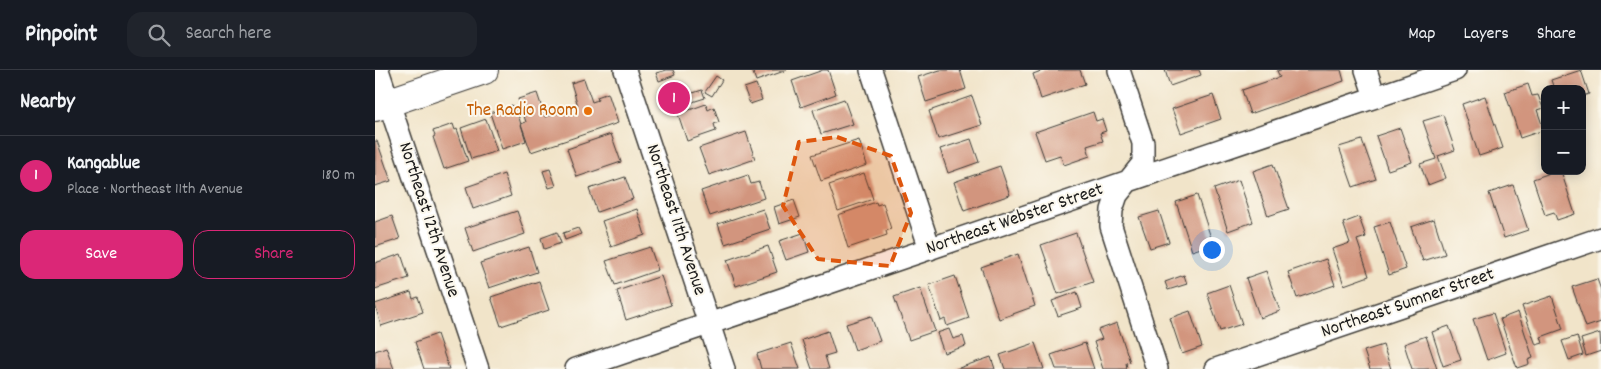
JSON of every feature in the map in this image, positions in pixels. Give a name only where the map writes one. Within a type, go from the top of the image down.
[{"type":"street","name":"Northeast 12th Avenue","points":[[378,70],[382,105],[477,369]]},
{"type":"street","points":[[382,105],[484,70]]},
{"type":"street","name":"Northeast 11th Avenue","points":[[625,70],[724,369]]},
{"type":"street","points":[[871,70],[929,249]]},
{"type":"street","points":[[1119,70],[1143,143],[1143,163],[1117,195],[1112,210],[1111,226],[1157,369]]},
{"type":"street","points":[[1366,70],[1375,98]]},
{"type":"street","name":"Northeast Webster Street","points":[[576,369],[1455,70]]},
{"type":"street","name":"Northeast Sumner Street","points":[[1216,369],[1601,238]]},
{"type":"highlighted area","points":[[837,137],[891,156],[911,213],[890,266],[818,259],[783,206],[799,142]]},
{"type":"building","points":[[673,70],[675,75],[659,81],[656,73]]},
{"type":"building","points":[[752,70],[787,70],[756,81]]},
{"type":"building","points":[[828,70],[836,94],[801,107],[792,81]]},
{"type":"building","points":[[940,70],[960,70],[966,89],[926,102],[918,77]]},
{"type":"building","points":[[1044,70],[1080,70],[1085,84],[1041,99],[1033,74]]},
{"type":"building","points":[[1165,70],[1199,70],[1201,75],[1170,86]]},
{"type":"building","points":[[1341,70],[1344,81],[1250,114],[1242,90],[1280,77],[1277,71]]},
{"type":"building","points":[[1581,70],[1586,85],[1553,85],[1551,80]]},
{"type":"building","points":[[716,76],[722,80],[712,96],[705,92]]},
{"type":"building","name":"The Radio Room","points":[[584,79],[592,102],[598,100],[597,97],[608,93],[618,123],[531,152],[521,124],[526,122],[518,99],[537,93],[545,117],[578,106],[571,83]]},
{"type":"building","points":[[756,84],[762,100],[750,104],[744,88]]},
{"type":"building","points":[[1528,84],[1532,96],[1538,95],[1541,103],[1541,109],[1537,110],[1541,121],[1541,131],[1520,138],[1505,92]]},
{"type":"building","points":[[671,87],[684,103],[677,109],[664,93]]},
{"type":"building","points":[[702,90],[705,98],[686,104],[684,96]]},
{"type":"building","points":[[1213,95],[1221,119],[1181,133],[1172,109]]},
{"type":"building","points":[[972,96],[982,125],[938,139],[929,111]]},
{"type":"building","points":[[1485,96],[1503,148],[1479,156],[1462,104]]},
{"type":"building","points":[[844,99],[853,124],[821,134],[813,110]]},
{"type":"building","points":[[706,104],[708,110],[714,107],[719,122],[714,124],[716,131],[687,141],[678,114]]},
{"type":"building","points":[[512,105],[513,109],[516,108],[526,141],[502,149],[490,113]]},
{"type":"building","points":[[1093,112],[1096,121],[1102,119],[1106,131],[1100,133],[1103,141],[1087,146],[1090,156],[1064,165],[1060,155],[1045,160],[1035,132]]},
{"type":"building","points":[[1443,115],[1455,150],[1438,156],[1446,178],[1428,185],[1420,164],[1436,159],[1423,121]]},
{"type":"building","points":[[486,119],[497,151],[471,159],[461,128]]},
{"type":"building","points":[[453,124],[455,130],[457,129],[468,161],[444,169],[433,137],[435,136],[433,131]]},
{"type":"building","points":[[1400,128],[1412,162],[1388,170],[1376,136]]},
{"type":"building","points":[[746,132],[755,159],[709,175],[699,148]]},
{"type":"building","points":[[611,134],[621,162],[577,177],[567,149]]},
{"type":"building","points":[[971,139],[979,162],[948,173],[940,149]]},
{"type":"building","points":[[859,140],[867,165],[821,181],[812,155]]},
{"type":"building","points":[[1362,140],[1376,179],[1353,187],[1339,147]]},
{"type":"building","points":[[375,141],[377,141],[391,181],[375,186]]},
{"type":"building","points":[[1273,164],[1289,209],[1268,216],[1253,171]]},
{"type":"building","points":[[1000,166],[1010,195],[964,211],[954,182]]},
{"type":"building","points":[[550,169],[556,186],[549,188],[543,171]]},
{"type":"building","points":[[864,173],[873,199],[838,211],[829,185]]},
{"type":"building","points":[[504,174],[511,196],[473,209],[466,187]]},
{"type":"building","points":[[748,175],[751,184],[759,182],[764,198],[710,216],[701,191]]},
{"type":"building","points":[[1544,175],[1562,175],[1575,214],[1557,220],[1554,212],[1545,215],[1533,179]]},
{"type":"building","points":[[625,177],[633,199],[597,212],[589,189]]},
{"type":"building","points":[[1239,180],[1253,222],[1228,231],[1214,189]]},
{"type":"building","points":[[1513,185],[1528,230],[1504,238],[1489,193]]},
{"type":"building","points":[[1197,195],[1213,244],[1192,251],[1176,202]]},
{"type":"building","points":[[794,200],[800,217],[779,224],[774,207]]},
{"type":"building","points":[[876,202],[877,205],[883,203],[891,229],[886,231],[887,235],[848,248],[838,215]]},
{"type":"building","points":[[637,209],[645,235],[611,247],[602,221]]},
{"type":"building","points":[[763,209],[770,229],[725,244],[718,224]]},
{"type":"building","points":[[517,211],[525,234],[473,252],[465,228]]},
{"type":"building","points":[[1159,211],[1169,242],[1150,248],[1139,217]]},
{"type":"building","points":[[392,216],[400,239],[375,247],[375,222]]},
{"type":"building","points":[[1359,217],[1366,237],[1357,240],[1369,276],[1344,285],[1332,249],[1350,243],[1343,223]]},
{"type":"building","points":[[1434,219],[1445,254],[1423,261],[1411,227]]},
{"type":"building","points":[[1390,222],[1406,269],[1389,275],[1374,227]]},
{"type":"building","points":[[578,228],[581,234],[565,240],[563,233]]},
{"type":"building","points":[[557,232],[561,243],[544,249],[541,238]]},
{"type":"building","points":[[803,233],[809,252],[786,260],[779,241]]},
{"type":"building","points":[[1076,233],[1093,282],[1058,294],[1041,245]]},
{"type":"building","points":[[768,246],[777,272],[736,286],[727,260]]},
{"type":"building","points":[[529,247],[537,272],[489,288],[480,263]]},
{"type":"building","points":[[650,247],[658,270],[615,285],[606,261]]},
{"type":"building","points":[[401,254],[409,278],[375,289],[375,263]]},
{"type":"building","points":[[1018,254],[1035,306],[999,319],[981,267]]},
{"type":"building","points":[[1326,259],[1335,285],[1297,298],[1288,272]]},
{"type":"building","points":[[1266,271],[1280,311],[1260,318],[1246,278]]},
{"type":"building","points":[[1184,275],[1187,284],[1168,290],[1165,282]]},
{"type":"building","points":[[661,276],[671,305],[626,320],[617,291]]},
{"type":"building","points":[[955,276],[969,318],[947,326],[945,319],[941,321],[929,285]]},
{"type":"building","points":[[1597,279],[1601,290],[1601,322],[1586,327],[1572,287]]},
{"type":"building","points":[[539,281],[549,310],[501,326],[491,297]]},
{"type":"building","points":[[1229,285],[1242,324],[1220,331],[1207,293]]},
{"type":"building","points":[[920,288],[935,331],[909,340],[894,297]]},
{"type":"building","points":[[411,292],[413,299],[418,297],[423,312],[381,326],[375,304]]},
{"type":"building","points":[[1077,292],[1082,308],[1058,316],[1052,301]]},
{"type":"building","points":[[1552,296],[1563,329],[1541,337],[1543,343],[1536,345],[1522,306]]},
{"type":"building","points":[[1190,311],[1202,347],[1182,354],[1170,318]]},
{"type":"building","points":[[1518,312],[1533,358],[1528,360],[1529,364],[1517,368],[1500,319]]},
{"type":"building","points":[[1493,313],[1506,353],[1487,360],[1473,319]]},
{"type":"building","points":[[871,316],[880,341],[855,350],[846,324]]},
{"type":"building","points":[[1117,323],[1130,362],[1126,363],[1126,369],[1103,369],[1094,342],[1102,339],[1098,330]]},
{"type":"building","points":[[1449,326],[1461,360],[1443,366],[1432,332]]},
{"type":"building","points":[[949,329],[953,339],[963,336],[966,346],[944,353],[937,333]]},
{"type":"building","points":[[828,331],[835,353],[825,356],[829,369],[812,369],[802,340]]},
{"type":"building","points":[[1600,333],[1601,351],[1586,356],[1581,339]]},
{"type":"building","points":[[437,334],[449,369],[424,369],[415,342]]},
{"type":"building","points":[[1426,336],[1437,369],[1412,369],[1404,344]]},
{"type":"building","points":[[1577,336],[1583,355],[1569,360],[1562,341]]},
{"type":"building","points":[[791,343],[800,369],[761,369],[757,354]]},
{"type":"building","points":[[1035,343],[1044,369],[1005,369],[1000,355]]},
{"type":"building","points":[[1085,343],[1094,369],[1056,369],[1051,355]]},
{"type":"building","points":[[1383,345],[1391,369],[1370,369],[1364,351]]},
{"type":"building","points":[[386,347],[394,369],[375,369],[375,351]]},
{"type":"building","points":[[991,357],[995,369],[956,369]]},
{"type":"place","name":"Kangablue","points":[[674,98]]},
{"type":"place","name":"The Radio Room","points":[[588,111]]}]
